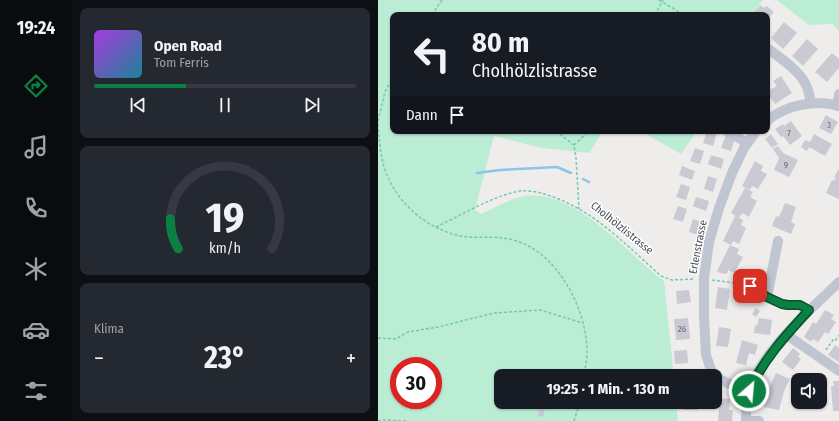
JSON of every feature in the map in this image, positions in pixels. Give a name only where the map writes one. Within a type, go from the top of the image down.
[{"type":"street","points":[[770,50],[795,71],[806,83],[811,104]]},
{"type":"street","points":[[770,119],[791,108],[811,104],[824,103],[838,106],[839,94]]},
{"type":"street","points":[[740,134],[752,137]]},
{"type":"street","name":"Erlenstrasse","points":[[711,369],[706,355],[704,316],[704,278],[709,242],[719,208],[732,173],[752,137]]},
{"type":"street","points":[[767,297],[778,241]]},
{"type":"street","points":[[759,421],[746,421],[746,406],[749,391],[766,360],[809,310],[839,282]]},
{"type":"street","points":[[750,286],[767,297],[782,304],[800,305],[809,310]]},
{"type":"street","points":[[787,334],[839,370]]},
{"type":"street","name":"Erlenstrasse","points":[[722,381],[749,391]]},
{"type":"path","points":[[434,12],[442,0]]},
{"type":"path","points":[[659,0],[679,12]]},
{"type":"path","points":[[657,12],[662,1]]},
{"type":"path","points":[[390,83],[385,92],[378,123],[383,164],[390,182],[413,212],[436,228],[461,236],[501,237],[513,240],[534,249],[551,264],[568,286],[575,299],[583,323],[587,352],[585,369]]},
{"type":"path","points":[[560,134],[574,145],[579,209]]},
{"type":"path","points":[[574,145],[586,134]]},
{"type":"path","name":"Cholhölzlistrasse","points":[[436,228],[507,194],[522,191],[534,191],[551,196],[579,209],[593,218],[661,276],[672,280],[704,278],[750,286]]},
{"type":"path","points":[[378,338],[396,339],[408,332],[438,327],[494,312],[540,310],[583,323]]},
{"type":"path","points":[[821,358],[833,340],[835,341],[839,335]]},
{"type":"path","points":[[574,421],[578,409]]},
{"type":"path","points":[[378,421],[408,421]]},
{"type":"green space","points":[[378,0],[763,0],[753,12],[390,12],[390,134],[601,134],[589,153],[542,148],[494,136],[475,210],[481,214],[520,197],[540,196],[560,201],[579,211],[598,224],[664,281],[673,369],[494,369],[494,409],[677,409],[678,421],[378,421]]},
{"type":"green space","points":[[777,0],[839,0],[839,31],[832,24],[809,25]]},
{"type":"green space","points":[[645,134],[695,134],[681,154]]},
{"type":"building","points":[[760,5],[764,8],[767,6],[774,12],[770,17],[770,12],[754,12]]},
{"type":"building","points":[[784,22],[797,33],[783,49],[771,38]]},
{"type":"building","points":[[807,39],[818,49],[803,66],[792,56]]},
{"type":"building","points":[[832,53],[839,59],[839,68],[827,82],[815,72]]},
{"type":"building","points":[[781,76],[792,93],[775,104],[770,97],[770,90],[777,86],[773,81]]},
{"type":"building","points":[[826,115],[838,122],[831,134],[819,128]]},
{"type":"building","points":[[791,121],[802,136],[790,145],[775,129],[783,124],[784,126]]},
{"type":"building","points":[[706,134],[717,134],[713,146],[703,143]]},
{"type":"building","points":[[771,134],[778,144],[772,148],[765,139]]},
{"type":"building","points":[[814,134],[832,144],[825,156],[809,147],[807,151],[801,147],[805,140],[810,142]]},
{"type":"building","points":[[726,135],[735,138],[731,151],[721,148]]},
{"type":"building","points":[[778,146],[783,153],[798,160],[789,177],[774,170],[779,158],[773,149]]},
{"type":"building","points":[[695,148],[704,151],[700,164],[690,161]]},
{"type":"building","points":[[711,155],[724,159],[721,169],[708,164]]},
{"type":"building","points":[[755,161],[763,166],[761,171],[767,174],[758,189],[752,186],[750,190],[742,186]]},
{"type":"building","points":[[682,166],[695,171],[692,180],[679,175]]},
{"type":"building","points":[[839,169],[839,199],[826,193],[832,180],[834,181],[836,178],[834,177]]},
{"type":"building","points":[[708,176],[717,179],[713,192],[704,189]]},
{"type":"building","points":[[681,184],[690,187],[686,200],[676,197]]},
{"type":"building","points":[[745,188],[753,192],[750,197],[757,201],[749,217],[742,213],[739,218],[731,213]]},
{"type":"building","points":[[696,197],[709,201],[706,211],[693,206]]},
{"type":"building","points":[[785,203],[796,207],[791,222],[795,224],[791,234],[772,226],[776,216],[779,217]]},
{"type":"building","points":[[678,206],[687,209],[683,222],[673,219]]},
{"type":"building","points":[[735,216],[743,220],[741,225],[746,228],[739,244],[733,241],[731,245],[723,241]]},
{"type":"building","points":[[693,219],[702,222],[698,235],[689,232]]},
{"type":"building","points":[[730,245],[739,249],[737,254],[743,257],[734,273],[728,270],[727,274],[720,273],[717,271]]},
{"type":"building","points":[[718,287],[730,289],[727,310],[715,308]]},
{"type":"building","points":[[689,290],[691,302],[677,304],[676,291]]},
{"type":"building","points":[[756,308],[760,311],[756,317],[752,314]]},
{"type":"building","points":[[825,310],[834,315],[831,319],[836,322],[828,334],[825,332],[818,342],[813,339],[811,342],[804,337],[813,322],[816,324]]},
{"type":"building","points":[[688,318],[690,339],[676,340],[674,319]]},
{"type":"building","points":[[759,318],[772,320],[770,335],[754,333],[755,325],[757,326]]},
{"type":"building","points":[[719,327],[731,329],[728,347],[716,346]]},
{"type":"building","points":[[742,340],[758,345],[755,355],[749,353],[746,365],[736,363]]},
{"type":"building","points":[[835,345],[839,348],[839,362],[828,355]]},
{"type":"building","points":[[793,348],[800,354],[798,357],[801,359],[793,370],[782,362]]},
{"type":"building","points":[[687,350],[688,363],[675,364],[674,351]]},
{"type":"building","points":[[776,373],[790,379],[784,391],[779,410],[764,407],[770,386]]},
{"type":"building","points":[[833,381],[839,381],[839,411],[833,411],[831,386],[834,386]]},
{"type":"building","points":[[722,398],[730,399],[729,410],[733,410],[732,421],[718,421],[719,409],[722,409]]},
{"type":"building","points":[[539,409],[545,410],[543,417],[538,416]]},
{"type":"building","points":[[683,409],[698,409],[698,410]]},
{"type":"waterway","points":[[477,173],[500,170],[557,167],[571,173]]},
{"type":"waterway","points":[[583,179],[589,182]]},
{"type":"route","points":[[749,391],[766,360],[809,310],[800,305],[782,304],[767,297],[750,286]]}]
